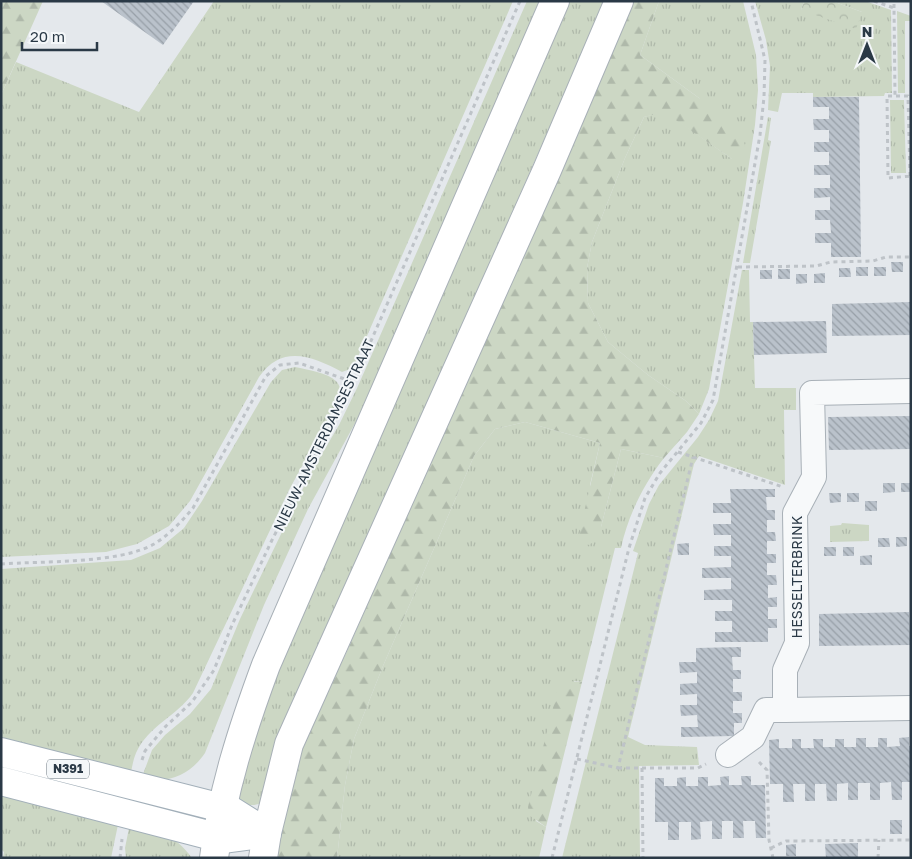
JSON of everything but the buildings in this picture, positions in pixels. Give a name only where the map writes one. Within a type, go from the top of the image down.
[{"type":"street","points":[[215,848],[222,808],[241,734],[266,665],[555,1]]},
{"type":"street","points":[[265,845],[289,744],[444,402],[547,170],[619,1]]},
{"type":"street","name":"HESSELTERBRINK","points":[[786,710],[785,670],[797,643],[795,513],[814,477],[812,393],[911,391]]},
{"type":"street","points":[[736,750],[753,737],[766,710],[911,708]]},
{"type":"street","name":"N391","points":[[1,752],[230,810],[265,845]]},
{"type":"street","name":"N391","points":[[1,781],[127,813],[215,848],[224,839],[265,845]]},
{"type":"path","name":"NIEUW-AMSTERDAMSESTRAAT","points":[[134,785],[144,751],[166,726],[192,702],[214,670],[232,625],[272,540],[353,382],[520,1]]},
{"type":"path","points":[[552,858],[635,527],[645,498],[660,473],[701,423],[714,400],[760,136],[764,97],[765,60],[751,1]]},
{"type":"path","points":[[874,1],[894,8]]},
{"type":"path","points":[[894,1],[895,96]]},
{"type":"path","points":[[887,96],[908,96],[910,176],[888,178],[887,96]]},
{"type":"path","points":[[738,267],[816,266],[831,262],[874,261],[886,257],[911,257]]},
{"type":"path","points":[[1,564],[93,559],[132,553],[153,544],[178,526],[194,508],[266,376],[280,365],[299,363],[353,382]]},
{"type":"path","points":[[678,452],[782,486],[803,498]]},
{"type":"path","points":[[618,768],[693,457]]},
{"type":"path","points":[[577,759],[618,768],[698,768],[736,750],[766,770],[769,840],[773,858]]},
{"type":"path","points":[[642,768],[643,858]]},
{"type":"path","points":[[120,858],[127,813]]},
{"type":"path","points":[[878,858],[879,840]]},
{"type":"path","points":[[771,848],[786,841],[911,840]]},
{"type":"green space","points":[[3,1],[43,1],[1,95],[1,6]]},
{"type":"green space","points":[[214,1],[513,1],[353,368],[342,372],[320,361],[298,356],[277,360],[268,367],[259,377],[190,501],[169,526],[137,544],[106,552],[1,557],[1,95],[16,62],[139,112]]},
{"type":"green space","points":[[527,1],[543,1],[365,405],[308,509],[264,605],[205,753],[192,767],[178,776],[161,780],[142,777],[152,750],[165,735],[190,714],[211,689],[240,619],[309,476],[339,425],[358,386]]},
{"type":"green space","points":[[569,1],[605,1],[353,575],[261,803],[254,805],[246,804],[238,798],[251,734]]},
{"type":"green space","points":[[632,1],[659,1],[640,55],[699,98],[740,133],[745,145],[744,155],[732,159],[664,112],[644,117],[625,158],[592,242],[587,268],[588,303],[608,342],[648,375],[686,401],[699,414],[687,432],[664,458],[621,449],[601,527],[594,542],[588,545],[580,541],[580,530],[600,443],[525,422],[495,429],[474,456],[383,666],[354,739],[345,785],[337,858],[270,858],[308,723],[344,658]]},
{"type":"green space","points":[[659,1],[743,1],[756,55],[758,90],[755,125],[743,203],[709,389],[699,414],[686,401],[648,375],[608,342],[588,303],[587,268],[592,242],[625,158],[644,117],[664,111],[732,159],[699,98],[640,55]]},
{"type":"green space","points":[[755,1],[804,1],[801,10],[862,12],[832,1],[865,1],[891,10],[892,93],[885,93],[884,96],[813,97],[813,93],[782,93],[778,112],[768,110],[770,66],[766,40]]},
{"type":"green space","points":[[804,1],[832,1],[862,12],[856,29],[801,10]]},
{"type":"green space","points":[[897,11],[911,16],[911,21],[905,21],[905,93],[898,93]]},
{"type":"green space","points":[[890,100],[904,100],[906,173],[891,173]]},
{"type":"green space","points":[[768,117],[771,118],[768,140],[771,141],[750,263],[743,263]]},
{"type":"green space","points":[[742,270],[749,270],[750,322],[753,322],[755,388],[796,388],[796,410],[784,410],[785,485],[699,456],[694,464],[628,737],[645,745],[697,747],[699,765],[639,766],[640,858],[562,858],[638,553],[633,551],[649,504],[659,485],[698,437],[718,401]]},
{"type":"green space","points":[[295,367],[328,376],[337,382],[342,393],[289,490],[193,693],[179,708],[155,728],[141,744],[135,756],[130,776],[1,743],[1,569],[131,560],[160,548],[184,528],[202,501],[271,382],[282,370]]},
{"type":"green space","points":[[525,422],[600,443],[590,485],[601,527],[621,449],[664,458],[649,479],[637,501],[621,548],[615,548],[582,682],[574,681],[536,821],[546,827],[539,858],[337,858],[345,785],[354,739],[383,666],[474,456],[495,429]]},
{"type":"green space","points":[[842,523],[869,525],[869,541],[830,542],[830,526],[841,525]]},
{"type":"green space","points":[[566,681],[582,682],[546,827],[529,815],[528,807],[558,688]]},
{"type":"green space","points":[[1,790],[119,820],[111,858],[3,858],[4,852],[1,849]]},
{"type":"green space","points":[[136,795],[194,813],[193,817],[133,805]]},
{"type":"green space","points":[[130,823],[165,834],[179,843],[192,858],[126,858],[125,848]]}]
